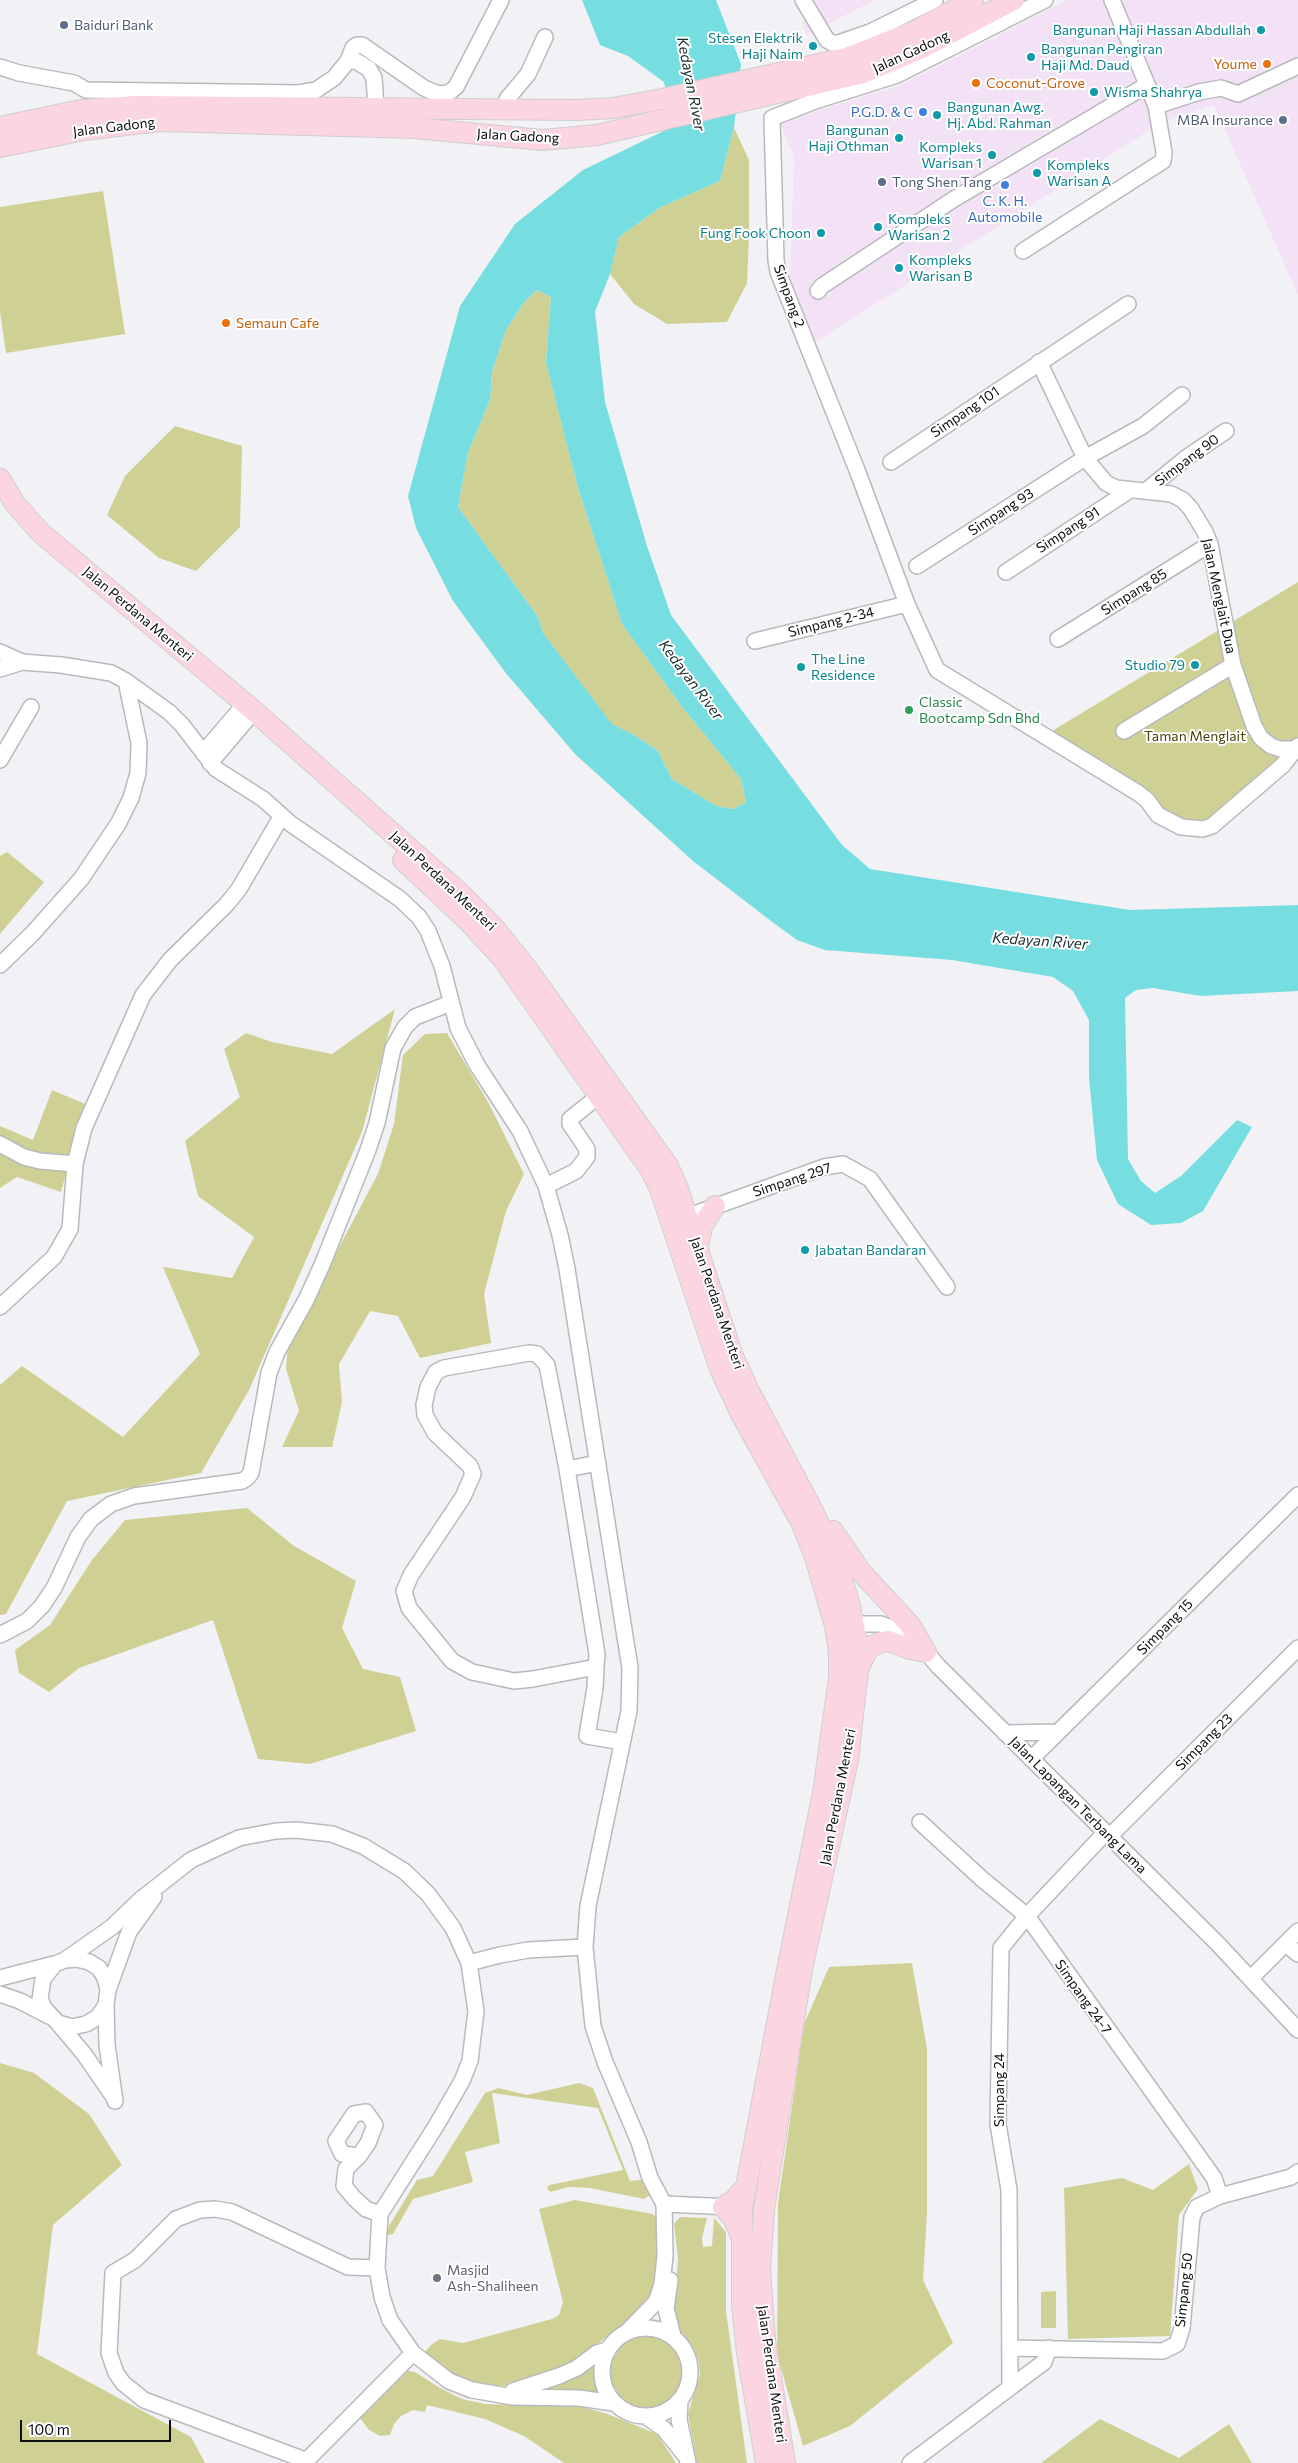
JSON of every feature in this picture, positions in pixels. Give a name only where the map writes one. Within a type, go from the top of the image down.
[{"type":"main road","name":"Jalan Gadong","points":[[0,147],[84,130],[160,121],[376,116],[506,109],[577,110],[613,108],[784,72],[865,52],[915,31],[973,0]]},
{"type":"main road","name":"Jalan Gadong","points":[[1,126],[81,110],[117,107],[376,116],[542,140],[597,135],[863,74],[893,62],[1014,0]]},
{"type":"main road","name":"Jalan Perdana Menteri","points":[[0,479],[15,504],[41,533],[460,893],[497,932],[528,970],[658,1150],[677,1186],[680,1220],[720,1369],[742,1416],[802,1524],[844,1624],[857,1642],[858,1670],[848,1760],[802,1969],[764,2209],[760,2269],[765,2340],[785,2463]]},
{"type":"main road","name":"Jalan Perdana Menteri","points":[[0,505],[28,536],[246,711],[469,922],[518,979],[650,1168],[660,1189],[698,1249],[726,1338],[739,1371],[797,1481],[837,1563],[844,1624],[839,1652],[839,1678],[826,1775],[746,2188],[733,2207],[742,2240],[742,2305],[746,2354],[766,2463]]},
{"type":"main road","points":[[677,1186],[697,1203],[715,1206],[702,1226],[698,1249]]},
{"type":"main road","points":[[797,1481],[861,1572],[910,1625],[926,1652]]},
{"type":"main road","points":[[858,1670],[863,1655],[869,1647],[882,1642],[888,1641],[910,1649],[926,1652]]},
{"type":"street","points":[[0,67],[18,73],[74,83],[86,90],[298,93],[316,90],[326,84],[348,61],[353,48],[357,45],[362,46],[424,88],[436,93],[445,94],[456,87],[501,0]]},
{"type":"street","points":[[803,0],[827,40],[832,43],[854,39],[935,0]]},
{"type":"street","name":"Simpang 2","points":[[1045,0],[897,75],[776,114],[772,118],[771,126],[777,266],[858,470],[907,604],[937,670],[1138,793],[1147,800],[1158,816],[1181,827],[1203,829],[1212,826],[1282,765],[1296,748]]},
{"type":"street","points":[[1023,251],[1163,161],[1164,152],[1156,106],[1112,0]]},
{"type":"street","points":[[506,109],[507,99],[528,74],[545,38]]},
{"type":"street","points":[[348,61],[356,61],[370,69],[374,78],[376,116]]},
{"type":"street","points":[[1156,106],[1199,92],[1221,88],[1238,94],[1298,66]]},
{"type":"street","points":[[818,291],[822,286],[954,199],[1147,85]]},
{"type":"street","points":[[1039,362],[1128,304]]},
{"type":"street","name":"Jalan Menglait Dua","points":[[1039,362],[1086,458],[1106,483],[1130,490],[1147,490],[1170,494],[1183,500],[1205,532],[1210,544],[1233,665],[1246,708],[1261,738],[1271,746],[1280,749],[1296,748]]},
{"type":"street","name":"Simpang 101","points":[[891,462],[1039,362]]},
{"type":"street","name":"Simpang 93","points":[[917,566],[1086,458],[1143,426],[1182,395]]},
{"type":"street","name":"Simpang 90","points":[[1147,490],[1186,458],[1226,431]]},
{"type":"street","name":"Simpang 91","points":[[1006,572],[1130,490]]},
{"type":"street","name":"Simpang 85","points":[[1058,639],[1210,544]]},
{"type":"street","name":"Simpang 2-34","points":[[755,641],[907,604]]},
{"type":"street","points":[[0,652],[22,662],[93,669],[111,673],[126,681],[169,712],[206,758],[234,782],[263,799],[281,817],[400,899],[419,917],[434,945],[458,1028],[468,1048],[520,1131],[546,1186],[560,1235],[567,1269],[630,1668],[629,1711],[588,1906],[585,1947],[593,2026],[605,2062],[639,2142],[650,2178],[664,2204],[665,2222],[663,2274],[656,2302],[628,2331],[616,2339],[602,2363],[602,2378],[606,2391],[613,2403]]},
{"type":"street","points":[[0,669],[22,662]]},
{"type":"street","points":[[1124,731],[1233,665]]},
{"type":"street","points":[[0,965],[33,933],[81,879],[118,824],[131,798],[138,774],[139,743],[126,681]]},
{"type":"street","points":[[0,760],[31,707]]},
{"type":"street","points":[[206,758],[246,711]]},
{"type":"street","points":[[0,1307],[46,1265],[62,1246],[70,1229],[75,1164],[84,1128],[143,995],[165,966],[227,904],[239,889],[281,817]]},
{"type":"street","points":[[0,1635],[27,1621],[42,1606],[54,1588],[78,1537],[91,1519],[111,1504],[134,1496],[234,1482],[248,1478],[269,1374],[277,1352],[306,1300],[322,1264],[368,1150],[377,1123],[395,1043],[405,1027],[415,1017],[451,1003]]},
{"type":"street","points":[[546,1186],[576,1171],[587,1157],[587,1149],[570,1124],[570,1119],[600,1095]]},
{"type":"street","points":[[0,1144],[24,1157],[40,1161],[75,1164]]},
{"type":"street","name":"Simpang 297","points":[[680,1220],[824,1167],[843,1164],[870,1179],[947,1286]]},
{"type":"street","points":[[596,1667],[514,1681],[472,1672],[452,1661],[409,1608],[404,1591],[411,1575],[463,1497],[472,1474],[470,1466],[435,1433],[425,1415],[424,1405],[428,1387],[436,1372],[444,1368],[520,1355],[537,1354],[547,1365],[567,1469],[597,1654],[596,1667],[586,1736],[622,1742]]},
{"type":"street","points":[[567,1469],[598,1463]]},
{"type":"street","name":"Simpang 15","points":[[1031,1759],[1298,1494]]},
{"type":"street","name":"Jalan Lapangan Terbang Lama","points":[[844,1624],[881,1624],[900,1632],[926,1652],[1251,1978],[1298,2030]]},
{"type":"street","name":"Simpang 23","points":[[1108,1834],[1298,1648]]},
{"type":"street","points":[[1006,1733],[1058,1732]]},
{"type":"street","name":"Simpang 24-7","points":[[920,1822],[982,1879],[1027,1916],[1214,2178],[1220,2196]]},
{"type":"street","points":[[0,1978],[60,1962],[78,1958],[94,1965],[105,1978],[107,2045],[115,2100],[84,2054],[54,2020],[40,1999],[43,1979],[60,1962],[105,1932],[174,1873],[208,1851],[239,1838],[276,1831],[296,1830],[332,1834],[363,1846],[389,1860],[428,1894],[453,1928],[469,1963],[476,2011],[470,2061],[462,2082],[380,2214],[376,2268],[382,2297],[390,2320],[413,2353],[449,2381],[472,2390],[513,2397],[579,2398],[613,2403],[635,2416],[648,2417],[671,2410],[688,2389],[691,2374],[690,2360],[683,2346],[673,2336],[659,2329],[643,2328],[628,2331]]},
{"type":"street","name":"Simpang 24","points":[[1010,2387],[1009,2190],[998,2124],[1001,1948],[1027,1916],[1108,1834]]},
{"type":"street","points":[[0,1994],[20,2001],[54,2020],[72,2027],[86,2024],[98,2017],[107,1997],[129,1932],[148,1904],[174,1873]]},
{"type":"street","points":[[1251,1978],[1298,1931]]},
{"type":"street","points":[[1286,1944],[1298,1954]]},
{"type":"street","points":[[469,1963],[500,1954],[528,1950],[585,1947]]},
{"type":"street","points":[[359,2156],[346,2170],[344,2186],[366,2209],[380,2214]]},
{"type":"street","name":"Simpang 50","points":[[1010,2348],[1163,2351],[1176,2344],[1182,2328],[1192,2217],[1197,2207],[1220,2196],[1291,2177],[1298,2172]]},
{"type":"street","points":[[664,2204],[764,2209]]},
{"type":"street","points":[[376,2268],[348,2267],[232,2212],[215,2209],[200,2210],[176,2219],[135,2260],[113,2273],[109,2348],[116,2373],[123,2384],[144,2400],[305,2461],[413,2353]]},
{"type":"street","points":[[665,2222],[671,2254],[670,2286],[666,2309],[673,2336]]},
{"type":"street","points":[[910,2463],[1044,2362],[1049,2348]]},
{"type":"street","points":[[489,2394],[516,2391],[539,2385],[577,2368],[597,2353],[608,2350]]},
{"type":"street","points":[[680,2401],[679,2419],[686,2459]]},
{"type":"street","points":[[648,2417],[664,2429],[686,2459]]},
{"type":"shaded area","points":[[796,0],[876,0],[806,35],[802,22],[807,20]]},
{"type":"shaded area","points":[[1067,0],[1298,0],[1298,295],[1214,105],[1161,123],[814,343],[790,277],[794,157],[780,122],[901,85]]},
{"type":"green space","points":[[734,128],[749,160],[747,283],[727,322],[667,324],[634,304],[610,274],[619,237],[661,207],[720,181]]},
{"type":"green space","points":[[103,191],[125,334],[6,353],[0,312],[0,207]]},
{"type":"green space","points":[[537,290],[551,297],[546,363],[578,488],[622,624],[682,707],[741,779],[746,802],[734,809],[716,806],[672,779],[658,751],[636,736],[612,725],[543,633],[538,617],[458,507],[468,453],[490,400],[492,372],[506,330],[525,301]]},
{"type":"green space","points":[[175,426],[242,446],[240,527],[196,571],[159,558],[107,515],[125,476]]},
{"type":"green space","name":"Taman Menglait","points":[[1298,582],[1298,750],[1203,833],[1047,734]]},
{"type":"green space","points":[[7,852],[44,882],[0,934],[0,856]]},
{"type":"green space","points":[[395,1009],[362,1132],[249,1390],[201,1473],[67,1501],[6,1614],[0,1615],[0,1385],[22,1366],[123,1437],[200,1354],[163,1267],[232,1278],[254,1237],[198,1196],[185,1141],[240,1097],[224,1049],[246,1033],[272,1042],[332,1054]]},
{"type":"green space","points":[[447,1033],[488,1102],[524,1174],[506,1211],[484,1294],[491,1343],[420,1358],[398,1316],[370,1311],[339,1364],[342,1402],[332,1447],[282,1447],[299,1411],[286,1369],[288,1343],[378,1174],[394,1124],[403,1055],[425,1034]]},
{"type":"green space","points":[[52,1090],[85,1104],[61,1192],[17,1177],[0,1188],[0,1126],[33,1140]]},
{"type":"green space","points":[[247,1508],[294,1546],[356,1581],[342,1628],[363,1669],[400,1677],[416,1731],[310,1764],[258,1759],[213,1620],[79,1668],[49,1692],[19,1673],[15,1650],[50,1625],[92,1560],[125,1520]]},
{"type":"green space","points":[[912,1963],[927,2049],[927,2214],[923,2280],[953,2343],[850,2426],[803,2446],[777,2354],[778,2203],[804,2024],[829,1967]]},
{"type":"green space","points":[[0,2063],[34,2073],[89,2114],[122,2165],[53,2225],[37,2354],[191,2437],[205,2463],[0,2463]]},
{"type":"green space","points":[[579,2083],[593,2088],[630,2181],[648,2179],[650,2195],[644,2199],[590,2188],[569,2187],[550,2192],[547,2188],[549,2185],[623,2170],[598,2108],[492,2093],[500,2143],[465,2152],[473,2182],[413,2199],[393,2234],[388,2235],[389,2226],[417,2180],[433,2176],[485,2093],[498,2088],[527,2095]]},
{"type":"green space","points":[[1189,2164],[1198,2189],[1179,2215],[1170,2336],[1068,2339],[1064,2188],[1122,2178],[1153,2190]]},
{"type":"green space","points":[[575,2200],[653,2214],[658,2220],[655,2286],[651,2301],[634,2319],[624,2323],[579,2359],[527,2382],[503,2386],[484,2385],[462,2378],[444,2369],[427,2355],[425,2352],[440,2339],[463,2343],[552,2319],[559,2315],[563,2302],[539,2209]]},
{"type":"green space","points":[[680,2217],[707,2218],[702,2238],[703,2247],[712,2246],[714,2218],[726,2232],[726,2311],[747,2463],[697,2463],[688,2414],[700,2374],[698,2359],[688,2341],[677,2329],[674,2319],[678,2259],[674,2224]]},
{"type":"green space","points":[[1056,2291],[1056,2328],[1041,2328],[1041,2292]]},
{"type":"green space","points":[[640,2334],[654,2334],[668,2340],[679,2351],[685,2365],[682,2387],[674,2399],[654,2410],[640,2410],[626,2404],[615,2393],[609,2379],[609,2365],[615,2351],[626,2340]]},
{"type":"green space","points":[[597,2360],[598,2388],[603,2399],[533,2392]]},
{"type":"green space","points":[[408,2371],[415,2372],[462,2399],[485,2404],[581,2407],[605,2413],[657,2434],[676,2463],[564,2463],[524,2436],[485,2419],[427,2405],[425,2412],[413,2410],[401,2416],[394,2424],[390,2435],[380,2436],[369,2430],[360,2418]]},
{"type":"green space","points":[[1100,2419],[1179,2458],[1229,2424],[1252,2463],[1041,2463]]},
{"type":"water","name":"Kedayan River","points":[[582,0],[716,0],[741,64],[734,128],[720,181],[661,207],[619,237],[610,274],[595,312],[605,402],[647,546],[671,615],[842,845],[870,869],[1130,910],[1298,905],[1298,991],[1201,996],[1153,988],[1136,990],[1125,998],[1128,1159],[1141,1181],[1155,1193],[1181,1176],[1237,1120],[1252,1127],[1203,1211],[1181,1223],[1151,1225],[1118,1204],[1097,1160],[1089,1078],[1089,1020],[1073,991],[1053,977],[952,960],[825,950],[797,940],[693,861],[575,754],[505,672],[453,601],[416,528],[408,496],[460,306],[515,224],[583,170],[674,126],[664,82],[628,56],[600,45]],"holes":[[[537,290],[551,297],[546,363],[578,488],[622,624],[682,707],[741,779],[746,802],[734,809],[716,806],[672,779],[658,751],[636,736],[612,724],[543,633],[538,617],[458,507],[468,453],[490,400],[492,372],[506,330],[525,301]]]},
{"type":"place","name":"Baiduri Bank","points":[[64,25]]},
{"type":"place","name":"Bangunan Haji Hassan Abdullah","points":[[1261,30]]},
{"type":"place","name":"Stesen Elektrik Haji Naim","points":[[813,46]]},
{"type":"place","name":"Bangunan Pengiran Haji Md. Daud","points":[[1031,57]]},
{"type":"place","name":"Youme","points":[[1267,64]]},
{"type":"place","name":"Coconut-Grove","points":[[976,83]]},
{"type":"place","name":"Wisma Shahrya","points":[[1094,92]]},
{"type":"place","name":"P.G.D. & C","points":[[923,112]]},
{"type":"place","name":"Bangunan Awg. Hj. Abd. Rahman","points":[[937,115]]},
{"type":"place","name":"MBA Insurance","points":[[1283,120]]},
{"type":"place","name":"Bangunan Haji Othman","points":[[899,138]]},
{"type":"place","name":"Kompleks Warisan 1","points":[[992,155]]},
{"type":"place","name":"Kompleks Warisan A","points":[[1037,173]]},
{"type":"place","name":"Tong Shen Tang","points":[[882,182]]},
{"type":"place","name":"C. K. H. Automobile","points":[[1005,185]]},
{"type":"place","name":"Kompleks Warisan 2","points":[[878,227]]},
{"type":"place","name":"Fung Fook Choon","points":[[821,233]]},
{"type":"place","name":"Kompleks Warisan B","points":[[899,268]]},
{"type":"place","name":"Semaun Cafe","points":[[226,323]]},
{"type":"place","name":"Studio 79","points":[[1195,665]]},
{"type":"place","name":"The Line Residence","points":[[801,667]]},
{"type":"place","name":"Classic Bootcamp Sdn Bhd","points":[[909,710]]},
{"type":"place","name":"Jabatan Bandaran","points":[[805,1250]]},
{"type":"place","name":"Masjid Ash-Shaliheen","points":[[437,2278]]}]
